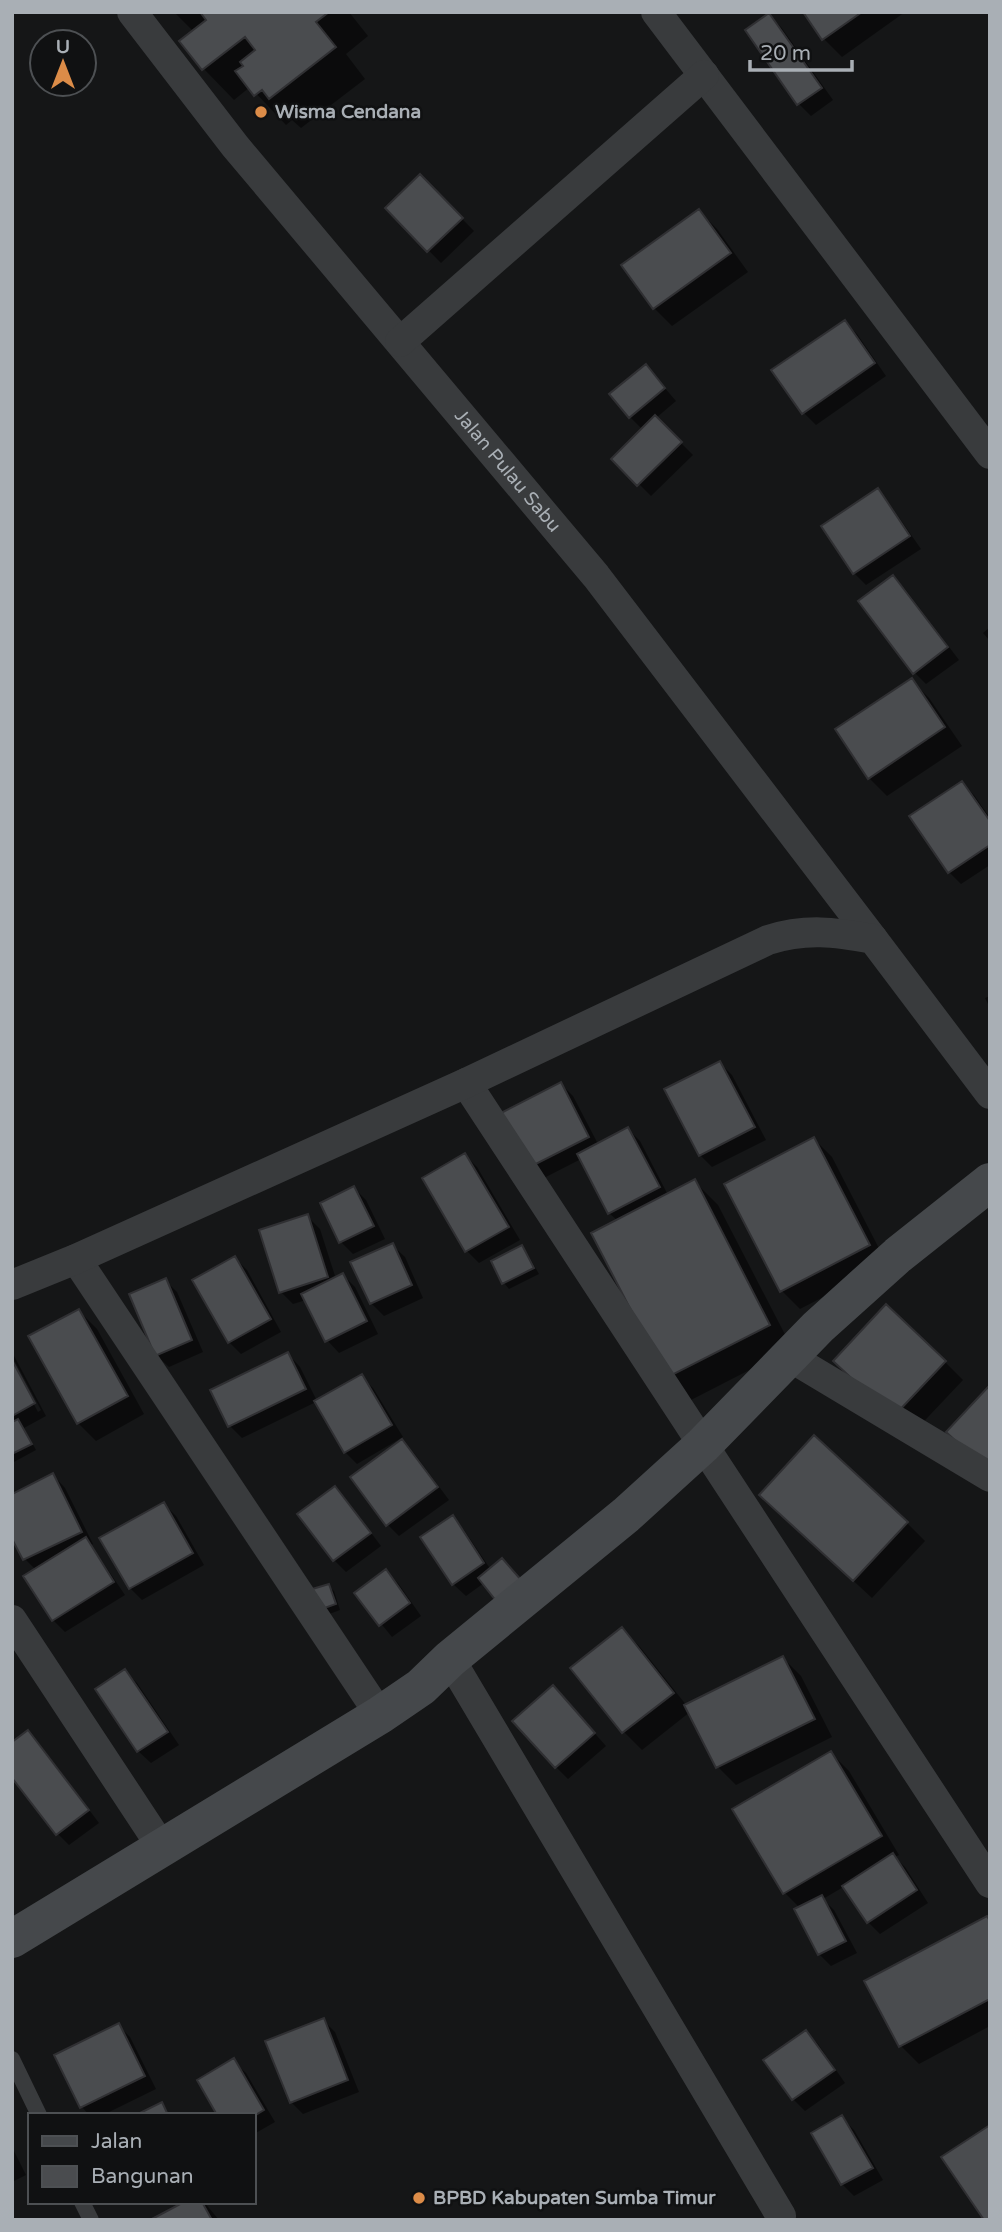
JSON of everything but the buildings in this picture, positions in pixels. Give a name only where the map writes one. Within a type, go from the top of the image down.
[{"type":"street","name":"Jalan Pulau Sabu","points":[[132,12],[235,146],[596,576],[990,1094]]},
{"type":"street","points":[[669,16],[704,75],[988,449]]},
{"type":"street","points":[[400,342],[704,75]]},
{"type":"street","points":[[12,1285],[76,1259],[466,1083],[768,940],[792,932],[832,931],[873,939]]},
{"type":"street","points":[[466,1083],[990,1883]]},
{"type":"street","points":[[12,1939],[163,1849],[421,1687],[626,1515],[703,1445],[788,1356],[898,1255],[990,1182]]},
{"type":"street","points":[[76,1259],[380,1715]]},
{"type":"street","points":[[788,1356],[990,1477]]},
{"type":"street","points":[[12,1620],[163,1849]]},
{"type":"street","points":[[450,1660],[781,2216]]},
{"type":"lane","points":[[12,2059],[38,2113]]},
{"type":"lane","points":[[83,2204],[91,2220]]},
{"type":"place","name":"Wisma Cendana","points":[[261,112]]},
{"type":"place","name":"BPBD Kabupaten Sumba Timur","points":[[419,2198]]}]
